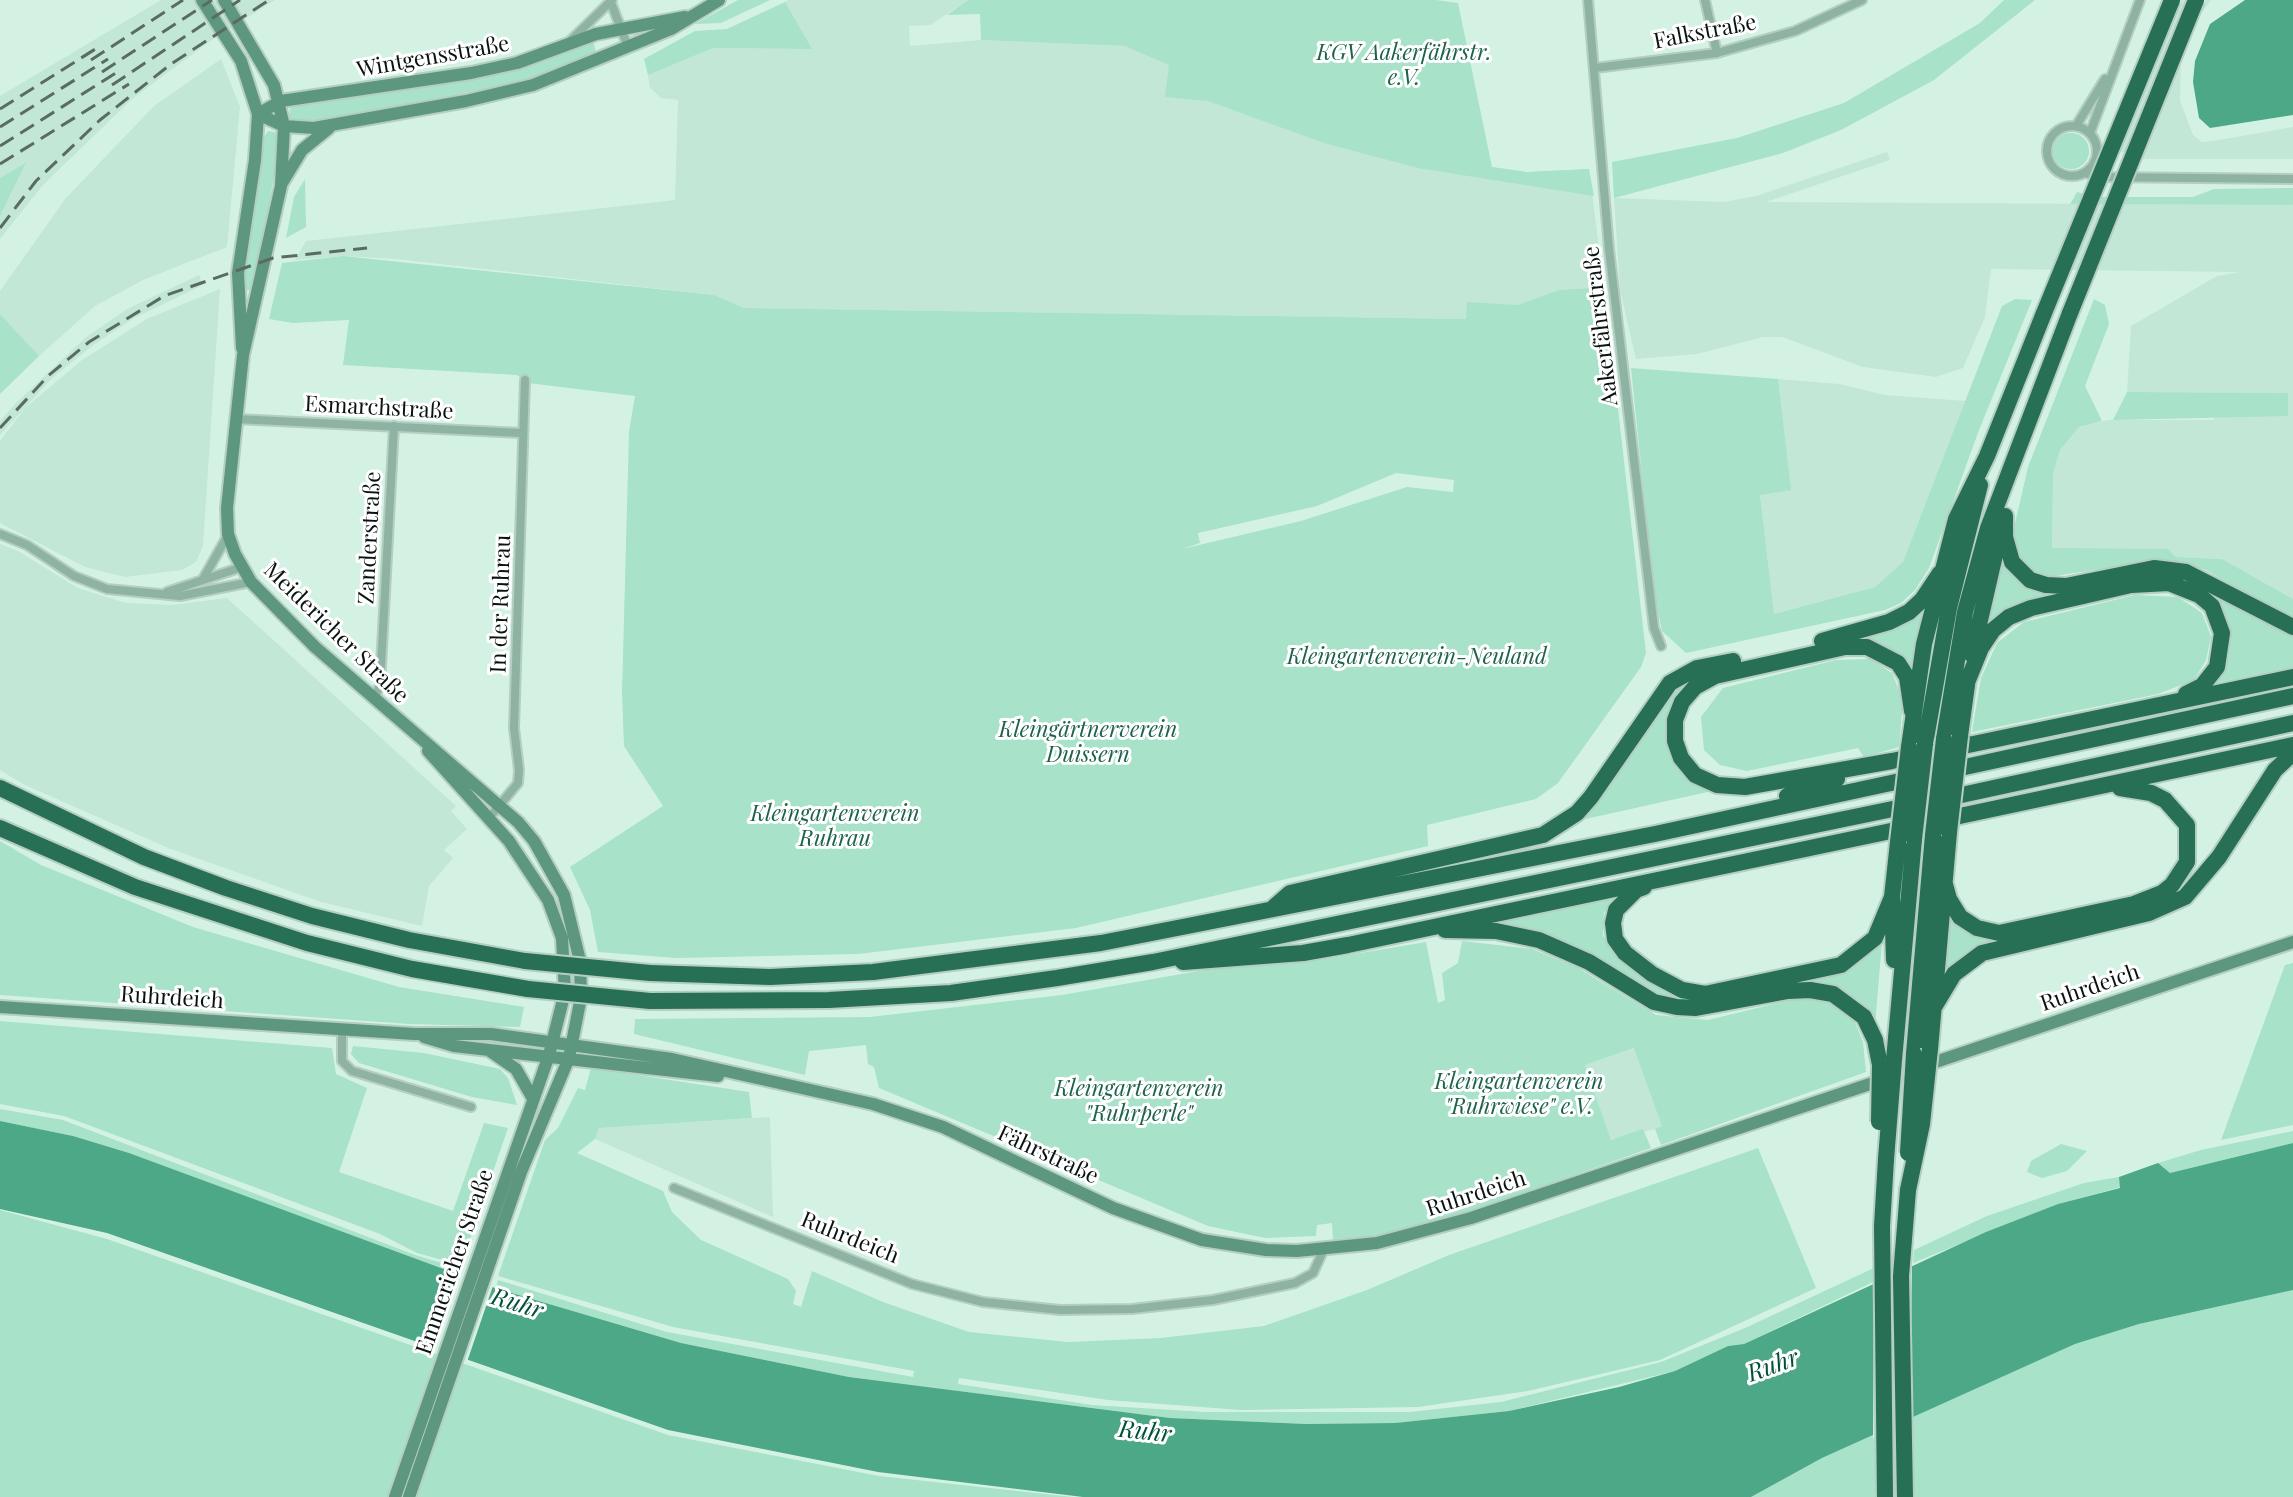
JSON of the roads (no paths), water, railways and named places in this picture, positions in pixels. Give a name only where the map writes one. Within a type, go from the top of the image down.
[{"type":"highway","points":[[1912,711],[1940,573],[1956,519],[1987,456],[2172,0]]},
{"type":"highway","points":[[1905,1497],[1901,1276],[1908,1190],[1922,1124],[1922,1051],[1965,612],[1988,528],[2070,313],[2196,0]]},
{"type":"highway","points":[[1952,738],[2020,446]]},
{"type":"highway","points":[[1885,1497],[1882,1226],[1887,1062],[1897,1009],[1906,841],[1917,745],[1987,456]]},
{"type":"highway","points":[[2005,516],[2005,537],[2012,562],[2030,580],[2066,586],[2154,568],[2186,572],[2293,627]]},
{"type":"highway","points":[[1272,909],[1290,893],[1543,835],[1577,813],[1591,797],[1670,683],[1697,668],[1889,622],[1922,600],[1940,573]]},
{"type":"highway","points":[[1966,685],[1981,648],[1993,630],[2009,617],[2031,608],[2131,585],[2169,583],[2199,595],[2212,606],[2223,646],[2217,667],[2202,686],[2161,704]]},
{"type":"highway","points":[[1917,745],[1907,677],[1898,663],[1867,647],[1845,647],[1715,676],[1695,687],[1682,702],[1675,720],[1675,741],[1681,758],[1695,775],[1717,785],[1771,783],[1892,761],[2293,677]]},
{"type":"highway","points":[[0,788],[144,857],[226,888],[312,916],[409,940],[525,961],[650,973],[770,977],[912,969],[1051,951],[1655,834],[2293,696]]},
{"type":"highway","points":[[0,828],[135,887],[307,943],[412,969],[528,989],[650,1001],[829,1000],[951,993],[1153,962],[1726,846],[2293,723]]},
{"type":"highway","points":[[1153,962],[1210,962],[1303,953],[2293,745]]},
{"type":"highway","points":[[1933,1009],[1954,974],[1982,953],[2149,913],[2185,897],[2219,857],[2275,770],[2293,753]]},
{"type":"highway","points":[[1655,834],[1761,805],[1892,761]]},
{"type":"highway","points":[[1944,881],[1949,899],[1960,917],[1977,928],[1999,933],[2134,904],[2162,893],[2172,885],[2187,862],[2189,838],[2180,815],[2172,805],[2151,793],[2098,787]]},
{"type":"highway","points":[[1922,1051],[1933,1009],[1944,881],[1941,833]]},
{"type":"highway","points":[[1704,870],[1636,890],[1616,910],[1613,923],[1615,939],[1640,966],[1669,985],[1705,994],[1841,965],[1875,938],[1892,897],[1906,841]]},
{"type":"highway","points":[[1892,897],[1897,1009]]},
{"type":"highway","points":[[1411,932],[1478,929],[1539,940],[1589,962],[1654,1002],[1677,1007],[1696,1008],[1788,991],[1810,990],[1833,994],[1864,1017],[1887,1062]]},
{"type":"main road","name":"Meidericher Straße","points":[[202,0],[237,54],[254,92],[258,114],[255,160],[238,273],[243,355]]},
{"type":"main road","points":[[224,0],[281,101]]},
{"type":"main road","name":"Wintgensstraße","points":[[258,114],[281,101],[471,73],[528,59],[570,41],[625,39],[671,29],[719,0]]},
{"type":"main road","name":"Wintgensstraße","points":[[258,114],[284,126],[332,126],[533,85],[625,39],[689,17]]},
{"type":"main road","name":"Meidericher Straße","points":[[281,101],[284,126],[281,186],[243,355],[227,508],[228,534],[251,582],[315,647],[420,741],[489,818],[533,874],[548,900],[562,938],[565,992],[553,1041]]},
{"type":"main road","name":"Wintgensstraße","points":[[281,186],[302,150],[332,126]]},
{"type":"main road","name":"Meidericher Straße","points":[[420,741],[452,763],[500,805],[534,841],[564,895],[575,929],[581,997],[573,1044]]},
{"type":"main road","name":"Ruhrdeich","points":[[1324,1249],[1377,1243],[1471,1218],[2293,942]]},
{"type":"main road","name":"Ruhrdeich","points":[[0,1007],[553,1041],[672,1059],[757,1080]]},
{"type":"main road","name":"Ruhrdeich","points":[[414,1034],[454,1046],[549,1055],[664,1072],[757,1080]]},
{"type":"main road","name":"Emmericher Straße","points":[[409,1497],[515,1170],[532,1097],[553,1041]]},
{"type":"main road","name":"Emmericher Straße","points":[[395,1497],[515,1170],[573,1044]]},
{"type":"main road","points":[[487,1049],[516,1069],[532,1097]]},
{"type":"main road","name":"Fährstraße","points":[[757,1080],[873,1104],[943,1127],[1113,1208],[1202,1240],[1266,1250],[1324,1249]]},
{"type":"street","points":[[570,41],[611,0],[625,39]]},
{"type":"street","name":"Aakerfährstraße","points":[[1588,0],[1609,249],[1654,628],[1661,646]]},
{"type":"street","points":[[1705,0],[1717,53]]},
{"type":"street","name":"Falkstraße","points":[[1595,68],[1717,53],[1795,31],[1862,0]]},
{"type":"street","points":[[2090,133],[2110,72],[2140,0]]},
{"type":"street","points":[[2076,126],[2110,72]]},
{"type":"street","points":[[2085,173],[2096,160],[2096,142],[2090,133],[2076,126],[2061,129],[2054,134],[2047,152],[2049,161],[2062,174],[2085,173],[2143,179],[2293,179]]},
{"type":"street","points":[[2096,160],[2112,171],[2143,179]]},
{"type":"street","name":"In der Ruhrau","points":[[489,818],[518,783],[514,728],[522,559],[521,433],[525,380]]},
{"type":"street","name":"Esmarchstraße","points":[[236,419],[521,433]]},
{"type":"street","name":"Zanderstraße","points":[[374,699],[380,685],[394,426]]},
{"type":"street","points":[[0,534],[96,585],[154,595],[205,593],[251,582]]},
{"type":"street","points":[[203,580],[228,534]]},
{"type":"street","points":[[154,595],[242,567]]},
{"type":"street","points":[[342,1029],[342,1061],[352,1071],[471,1107]]},
{"type":"street","name":"Ruhrdeich","points":[[674,1188],[912,1284],[983,1302],[1060,1310],[1132,1309],[1213,1300],[1295,1283],[1313,1273],[1324,1249]]},
{"type":"water","points":[[2245,0],[2293,0],[2293,115],[2210,128],[2199,118],[2193,82],[2195,61],[2210,24]]},
{"type":"water","name":"Ruhr","points":[[0,1121],[73,1136],[129,1153],[495,1288],[681,1343],[849,1377],[1170,1418],[1306,1424],[1395,1423],[1509,1411],[1619,1387],[1675,1371],[1728,1346],[1744,1344],[1986,1232],[2058,1204],[2120,1188],[2119,1177],[2158,1163],[2170,1173],[2293,1143],[2293,1290],[2139,1324],[2075,1344],[1822,1458],[1751,1497],[1083,1497],[878,1472],[668,1430],[107,1233],[0,1209]]},
{"type":"railway","points":[[91,60],[183,0]]},
{"type":"railway","points":[[102,72],[212,0]]},
{"type":"railway","points":[[112,85],[240,0]]},
{"type":"railway","points":[[0,228],[36,181],[100,120],[171,64],[269,0]]},
{"type":"railway","points":[[0,109],[97,48]]},
{"type":"railway","points":[[0,127],[108,59]]},
{"type":"railway","points":[[0,146],[119,71]]},
{"type":"railway","points":[[0,164],[129,84]]},
{"type":"railway","points":[[0,428],[48,376],[89,342],[164,296],[273,258],[367,248]]},
{"type":"park label","name":"KGV Aakerfährstr. e.V.","points":[[1404,66]]},
{"type":"park label","name":"Kleingartenverein-Neuland","points":[[1417,657]]},
{"type":"park label","name":"Kleingärtnerverein Duissern","points":[[1088,742]]},
{"type":"park label","name":"Kleingartenverein Ruhrau","points":[[835,826]]},
{"type":"park label","name":"Kleingartenverein \"Ruhrwiese\" e.V.","points":[[1519,1094]]},
{"type":"park label","name":"Kleingartenverein \"Ruhrperle\"","points":[[1139,1102]]}]
